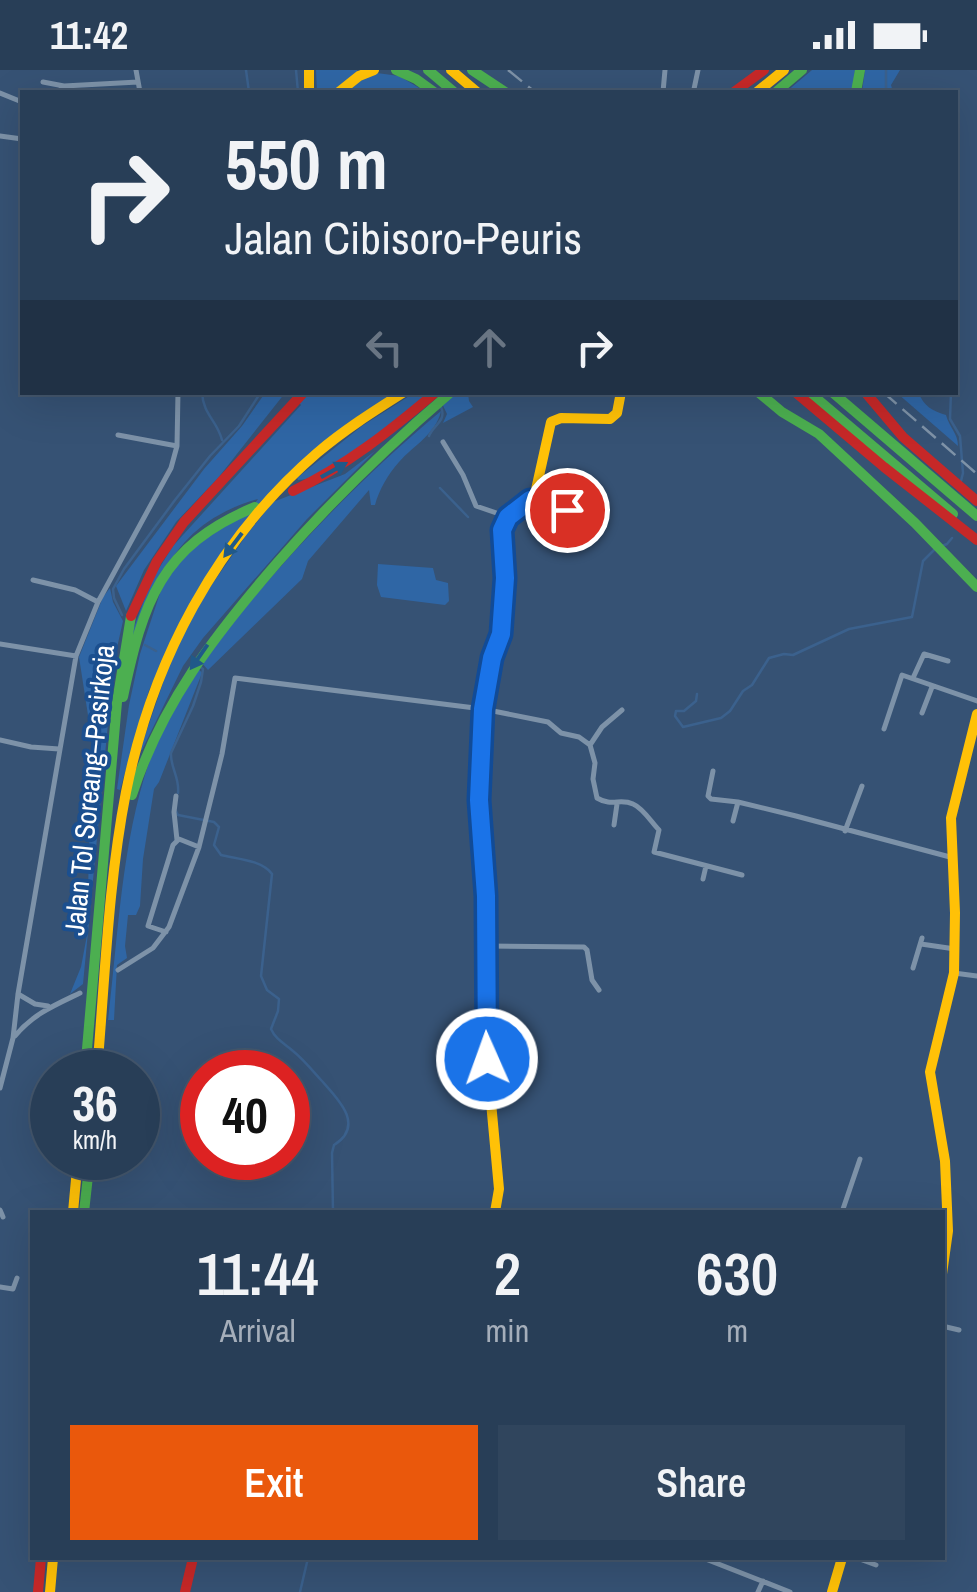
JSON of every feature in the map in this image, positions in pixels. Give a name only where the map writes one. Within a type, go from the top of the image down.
[{"type":"main road","points":[[342,90],[374,70]]},
{"type":"main road","points":[[396,70],[431,90]]},
{"type":"main road","points":[[428,70],[452,90]]},
{"type":"main road","points":[[451,70],[475,90]]},
{"type":"main road","points":[[470,70],[492,90]]},
{"type":"main road","points":[[470,70],[502,90]]},
{"type":"main road","points":[[773,83],[784,70]]},
{"type":"main road","points":[[743,90],[773,83],[802,70]]},
{"type":"main road","name":"Jalan Tol Soreang–Pasirkoja","points":[[100,1050],[126,796],[141,730],[161,671],[187,616],[225,556],[275,494],[306,462],[399,395]]},
{"type":"main road","points":[[117,859],[150,741],[188,673],[247,597],[377,450],[433,395]]},
{"type":"main road","points":[[293,491],[377,450],[448,395]]},
{"type":"main road","points":[[495,1210],[499,1189],[487,1059],[486,896],[479,800],[483,709],[492,658],[501,634],[505,578],[502,530],[508,517],[530,500],[538,487],[551,422],[560,418],[610,419],[617,413],[620,395]]},
{"type":"main road","points":[[762,395],[818,434],[977,587]]},
{"type":"main road","points":[[796,395],[977,537]]},
{"type":"main road","points":[[813,395],[977,537]]},
{"type":"main road","points":[[836,395],[977,516]]},
{"type":"main road","points":[[867,395],[898,432],[977,501]]},
{"type":"main road","name":"Jalan Tol Soreang–Pasirkoja","points":[[88,1050],[122,662],[136,602],[174,534],[295,396]]},
{"type":"main road","points":[[111,782],[129,672],[160,584],[197,538],[255,507]]},
{"type":"main road","points":[[945,1253],[945,1161],[930,1078],[956,949],[951,818],[977,714]]},
{"type":"main road","points":[[73,1210],[76,1180]]},
{"type":"main road","points":[[84,1210],[88,1180]]},
{"type":"main road","points":[[38,1592],[41,1560]]},
{"type":"main road","points":[[50,1592],[53,1560]]},
{"type":"main road","points":[[184,1592],[192,1560]]},
{"type":"main road","points":[[832,1592],[841,1560]]},
{"type":"street","points":[[136,70],[140,90]]},
{"type":"street","points":[[43,82],[64,86],[138,82]]},
{"type":"street","points":[[60,90],[64,86]]},
{"type":"street","points":[[19,91],[20,96]]},
{"type":"street","points":[[0,1088],[13,1038],[76,656],[98,602],[171,468],[177,446],[178,395]]},
{"type":"street","points":[[118,434],[177,446]]},
{"type":"street","points":[[443,442],[476,506],[508,517]]},
{"type":"street","points":[[530,500],[567,510],[576,523],[589,524]]},
{"type":"street","points":[[33,580],[75,590],[98,602]]},
{"type":"street","points":[[0,644],[76,656]]},
{"type":"street","points":[[913,679],[924,654],[948,661]]},
{"type":"street","points":[[884,729],[900,676],[904,674],[977,701]]},
{"type":"street","points":[[118,970],[154,948],[166,932],[199,846],[222,754],[235,678],[483,709],[548,722],[561,733],[579,737],[590,745],[598,798],[635,805],[659,830],[654,852],[742,876]]},
{"type":"street","points":[[922,713],[932,687]]},
{"type":"street","points":[[590,745],[602,727],[622,710]]},
{"type":"street","points":[[0,740],[58,749]]},
{"type":"street","points":[[713,771],[708,798],[796,816],[952,857]]},
{"type":"street","points":[[845,830],[862,786]]},
{"type":"street","points":[[176,796],[178,840]]},
{"type":"street","points":[[734,821],[738,802]]},
{"type":"street","points":[[614,825],[616,804]]},
{"type":"street","points":[[792,824],[796,816]]},
{"type":"street","points":[[178,840],[199,846]]},
{"type":"street","points":[[166,932],[148,926],[160,882],[178,840]]},
{"type":"street","points":[[703,879],[706,866]]},
{"type":"street","points":[[913,968],[921,941],[956,949]]},
{"type":"street","points":[[486,946],[584,947],[592,980],[599,990]]},
{"type":"street","points":[[954,973],[977,976]]},
{"type":"street","points":[[18,994],[35,1004],[51,1006]]},
{"type":"street","points":[[13,1038],[26,1022],[80,994]]},
{"type":"street","points":[[843,1210],[860,1159]]},
{"type":"street","points":[[0,1287],[13,1288],[17,1278]]},
{"type":"street","points":[[945,1327],[959,1330]]},
{"type":"street","points":[[708,1560],[790,1592]]},
{"type":"street","points":[[862,1560],[876,1565]]},
{"type":"street","points":[[758,1592],[763,1581]]},
{"type":"shaded area","points":[[316,70],[358,70],[336,90],[317,90]]},
{"type":"shaded area","points":[[812,70],[855,70],[853,90],[788,90]]},
{"type":"shaded area","points":[[865,70],[900,70],[891,85],[892,90],[862,90]]},
{"type":"shaded area","points":[[377,73],[399,76],[423,90],[347,90]]},
{"type":"shaded area","points":[[264,395],[283,395],[218,478],[176,522],[144,570],[126,611],[116,586],[204,469]]},
{"type":"shaded area","points":[[392,395],[346,424],[224,549],[149,690],[120,790],[117,789],[140,654],[163,584],[193,545],[250,510],[258,499],[226,511],[201,527],[181,547],[153,594],[123,681],[133,630],[151,581],[173,546],[301,405],[295,398]]},
{"type":"shaded area","points":[[411,395],[426,395],[349,458],[314,477],[298,480],[297,478],[362,426]]},
{"type":"shaded area","points":[[438,395],[468,395],[473,407],[443,423],[447,414]]},
{"type":"shaded area","points":[[899,395],[920,395],[929,407],[946,415],[958,446]]},
{"type":"shaded area","points":[[441,411],[429,433],[391,472],[375,505],[371,505],[369,490],[308,561],[302,579],[208,670],[201,662],[285,562],[345,499]]},
{"type":"shaded area","points":[[375,451],[307,519],[203,638],[183,666],[140,750],[174,651],[204,596],[245,537],[273,502],[345,474]]},
{"type":"shaded area","points":[[378,564],[433,568],[436,580],[448,583],[449,601],[445,605],[381,597]]},
{"type":"shaded area","points":[[110,588],[123,621],[114,661],[83,984],[70,994],[81,967],[87,935],[94,754],[79,657]]},
{"type":"shaded area","points":[[197,667],[202,673],[154,789],[140,906],[136,915],[128,915],[127,958],[117,965],[114,1020],[108,1020],[136,808],[157,741]]},
{"type":"waterway","points":[[246,70],[249,90]]},
{"type":"waterway","points":[[296,70],[298,90]]},
{"type":"waterway","points":[[886,70],[886,90]]},
{"type":"waterway","points":[[203,395],[222,440]]},
{"type":"waterway","points":[[122,615],[113,589],[124,569],[210,456],[239,426],[259,395]]},
{"type":"waterway","points":[[951,395],[950,419],[960,436],[961,481]]},
{"type":"waterway","points":[[429,436],[441,419],[441,407]]},
{"type":"waterway","points":[[440,488],[468,517]]},
{"type":"waterway","points":[[942,546],[952,538]]},
{"type":"waterway","points":[[697,694],[696,701],[684,711],[676,711],[683,727],[721,718],[730,711],[769,658],[793,655],[849,629],[912,617],[923,561],[935,549]]},
{"type":"waterway","points":[[145,645],[156,651]]},
{"type":"waterway","points":[[178,793],[171,753],[201,682],[203,669],[199,666]]},
{"type":"waterway","points":[[176,811],[178,815],[214,822],[219,827],[214,845],[221,855],[256,863],[272,874],[261,976],[267,990],[279,999],[271,1029],[334,1095],[348,1120],[348,1129],[332,1153],[333,1210]]},
{"type":"waterway","points":[[300,1592],[308,1560]]},
{"type":"railway","points":[[508,70],[533,90]]},
{"type":"railway","points":[[886,395],[977,474]]},
{"type":"traffic: fast","points":[[396,70],[431,90]]},
{"type":"traffic: fast","points":[[428,70],[452,90]]},
{"type":"traffic: fast","points":[[472,70],[502,90]]},
{"type":"traffic: fast","points":[[778,90],[802,70]]},
{"type":"traffic: fast","points":[[856,90],[860,70]]},
{"type":"traffic: fast","points":[[132,795],[174,700],[232,617],[339,496],[448,395]]},
{"type":"traffic: fast","points":[[762,395],[819,434],[977,587]]},
{"type":"traffic: fast","points":[[813,395],[953,514]]},
{"type":"traffic: fast","points":[[836,395],[977,516]]},
{"type":"traffic: fast","points":[[123,697],[139,633],[161,581],[197,540],[255,507]]},
{"type":"traffic: fast","points":[[87,1050],[117,702],[131,616]]},
{"type":"traffic: fast","points":[[84,1210],[88,1180]]},
{"type":"traffic: slow","points":[[309,70],[309,90]]},
{"type":"traffic: slow","points":[[342,90],[374,70]]},
{"type":"traffic: slow","points":[[451,70],[475,90]]},
{"type":"traffic: slow","points":[[759,90],[784,70]]},
{"type":"traffic: slow","points":[[99,1050],[111,897],[126,792],[153,696],[171,651],[219,564],[281,487],[327,445],[399,395]]},
{"type":"traffic: slow","points":[[495,1210],[499,1189],[487,1059],[486,896],[479,799],[483,709],[492,658],[501,634],[505,578],[502,530],[508,517],[535,494],[551,422],[561,418],[610,419],[617,413],[620,395]]},
{"type":"traffic: slow","points":[[945,1252],[945,1161],[930,1072],[954,973],[951,818],[977,714]]},
{"type":"traffic: slow","points":[[73,1210],[76,1180]]},
{"type":"traffic: slow","points":[[50,1592],[53,1560]]},
{"type":"traffic: slow","points":[[832,1592],[841,1560]]},
{"type":"traffic: jam","points":[[737,90],[764,70]]},
{"type":"traffic: jam","points":[[131,616],[157,561],[184,522],[301,395]]},
{"type":"traffic: jam","points":[[293,491],[368,446],[432,395]]},
{"type":"traffic: jam","points":[[799,395],[977,540]]},
{"type":"traffic: jam","points":[[868,395],[903,437],[977,501]]},
{"type":"traffic: jam","points":[[38,1592],[41,1560]]},
{"type":"traffic: jam","points":[[185,1592],[193,1560]]},
{"type":"route","points":[[487,1059],[486,896],[479,800],[483,709],[492,658],[501,634],[505,596],[502,530],[508,517],[530,500],[567,510]]}]
